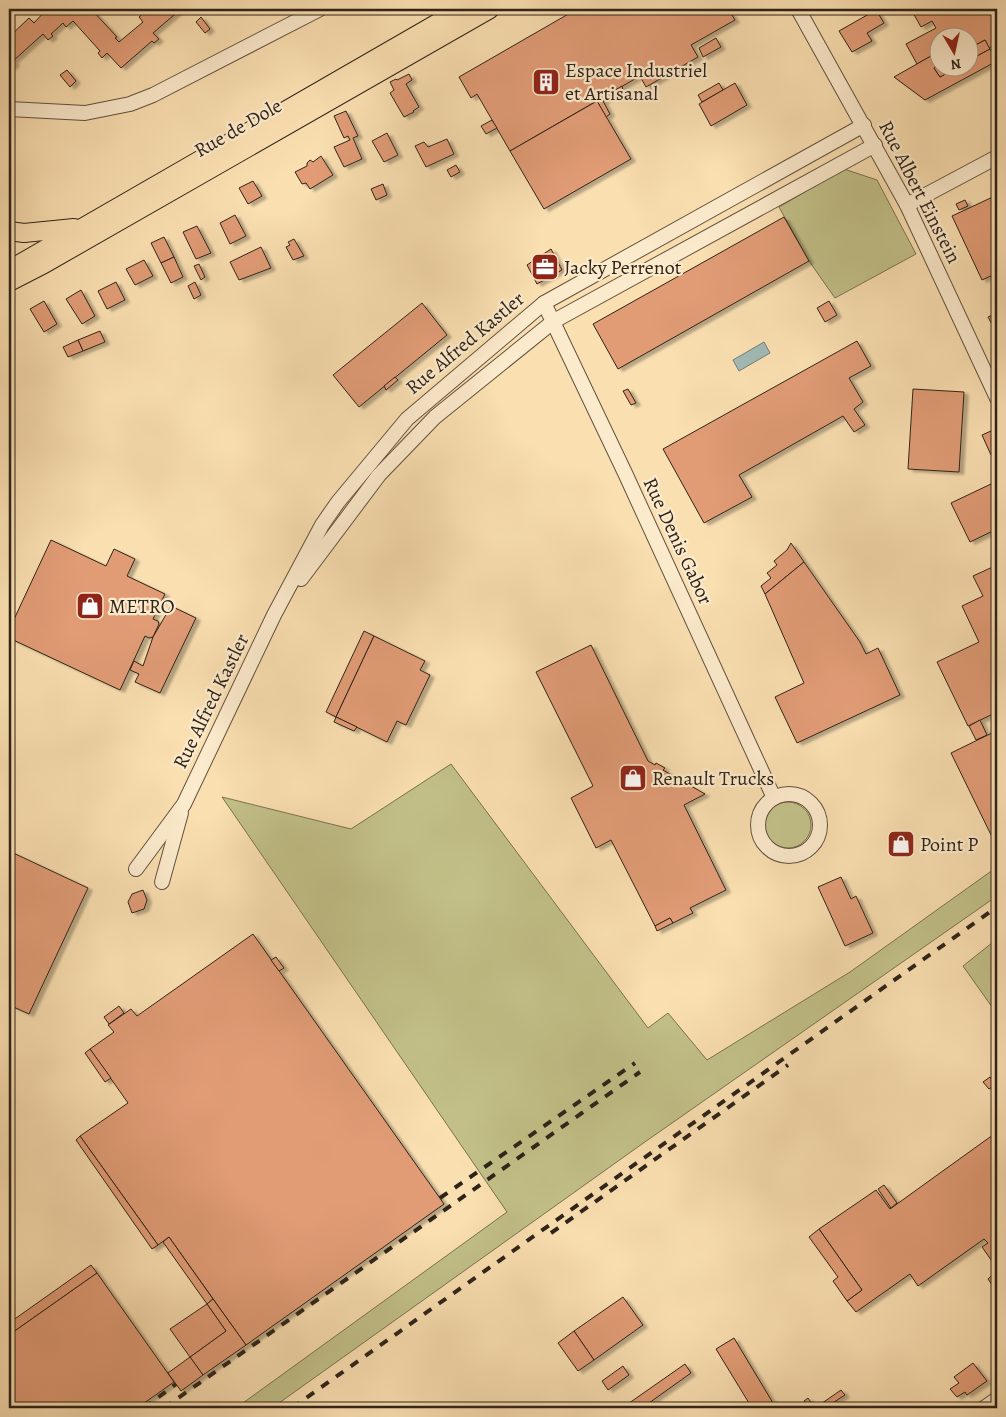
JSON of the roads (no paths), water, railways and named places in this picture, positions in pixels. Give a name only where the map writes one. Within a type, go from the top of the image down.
[{"type":"main road","name":"Rue de Dole","points":[[9,270],[462,9]]},
{"type":"main road","name":"Rue de Dole","points":[[9,282],[44,264],[489,9]]},
{"type":"main road","points":[[9,231],[24,232],[82,227]]},
{"type":"main road","points":[[9,288],[44,264]]},
{"type":"street","points":[[9,109],[85,113],[130,104],[153,95],[320,9]]},
{"type":"street","name":"Rue Albert Einstein","points":[[798,9],[907,205],[997,398]]},
{"type":"street","name":"Rue Alfred Kastler","points":[[162,882],[184,804],[274,615],[322,525],[338,502],[407,419],[544,302],[864,125]]},
{"type":"street","name":"Rue Alfred Kastler","points":[[274,615],[379,475],[435,417],[554,321],[875,145]]},
{"type":"street","points":[[907,205],[997,157]]},
{"type":"street","name":"Rue Denis Gabor","points":[[544,302],[774,798]]},
{"type":"street","points":[[791,794],[808,800],[815,807],[821,826],[818,837],[804,853],[794,856],[783,856],[773,852],[762,840],[758,824],[760,814],[766,804],[774,798],[791,794]]},
{"type":"street","name":"Rue Alfred Kastler","points":[[136,870],[184,804]]},
{"type":"street","points":[[984,1408],[997,1399]]},
{"type":"water","points":[[764,342],[770,353],[739,371],[733,360]]},
{"type":"railway","points":[[292,1408],[997,907]]},
{"type":"railway","points":[[440,1198],[635,1063]]},
{"type":"railway","points":[[551,1233],[788,1065]]},
{"type":"railway","points":[[164,1408],[640,1072]]},
{"type":"railway","points":[[144,1408],[176,1384]]},
{"type":"place","name":"Espace Industriel et Artisanal","points":[[546,82]]},
{"type":"place","name":"Jacky Perrenot","points":[[545,267]]},
{"type":"place","name":"METRO","points":[[90,606]]},
{"type":"place","name":"Renault Trucks","points":[[633,778]]},
{"type":"place","name":"Point P","points":[[901,844]]}]
